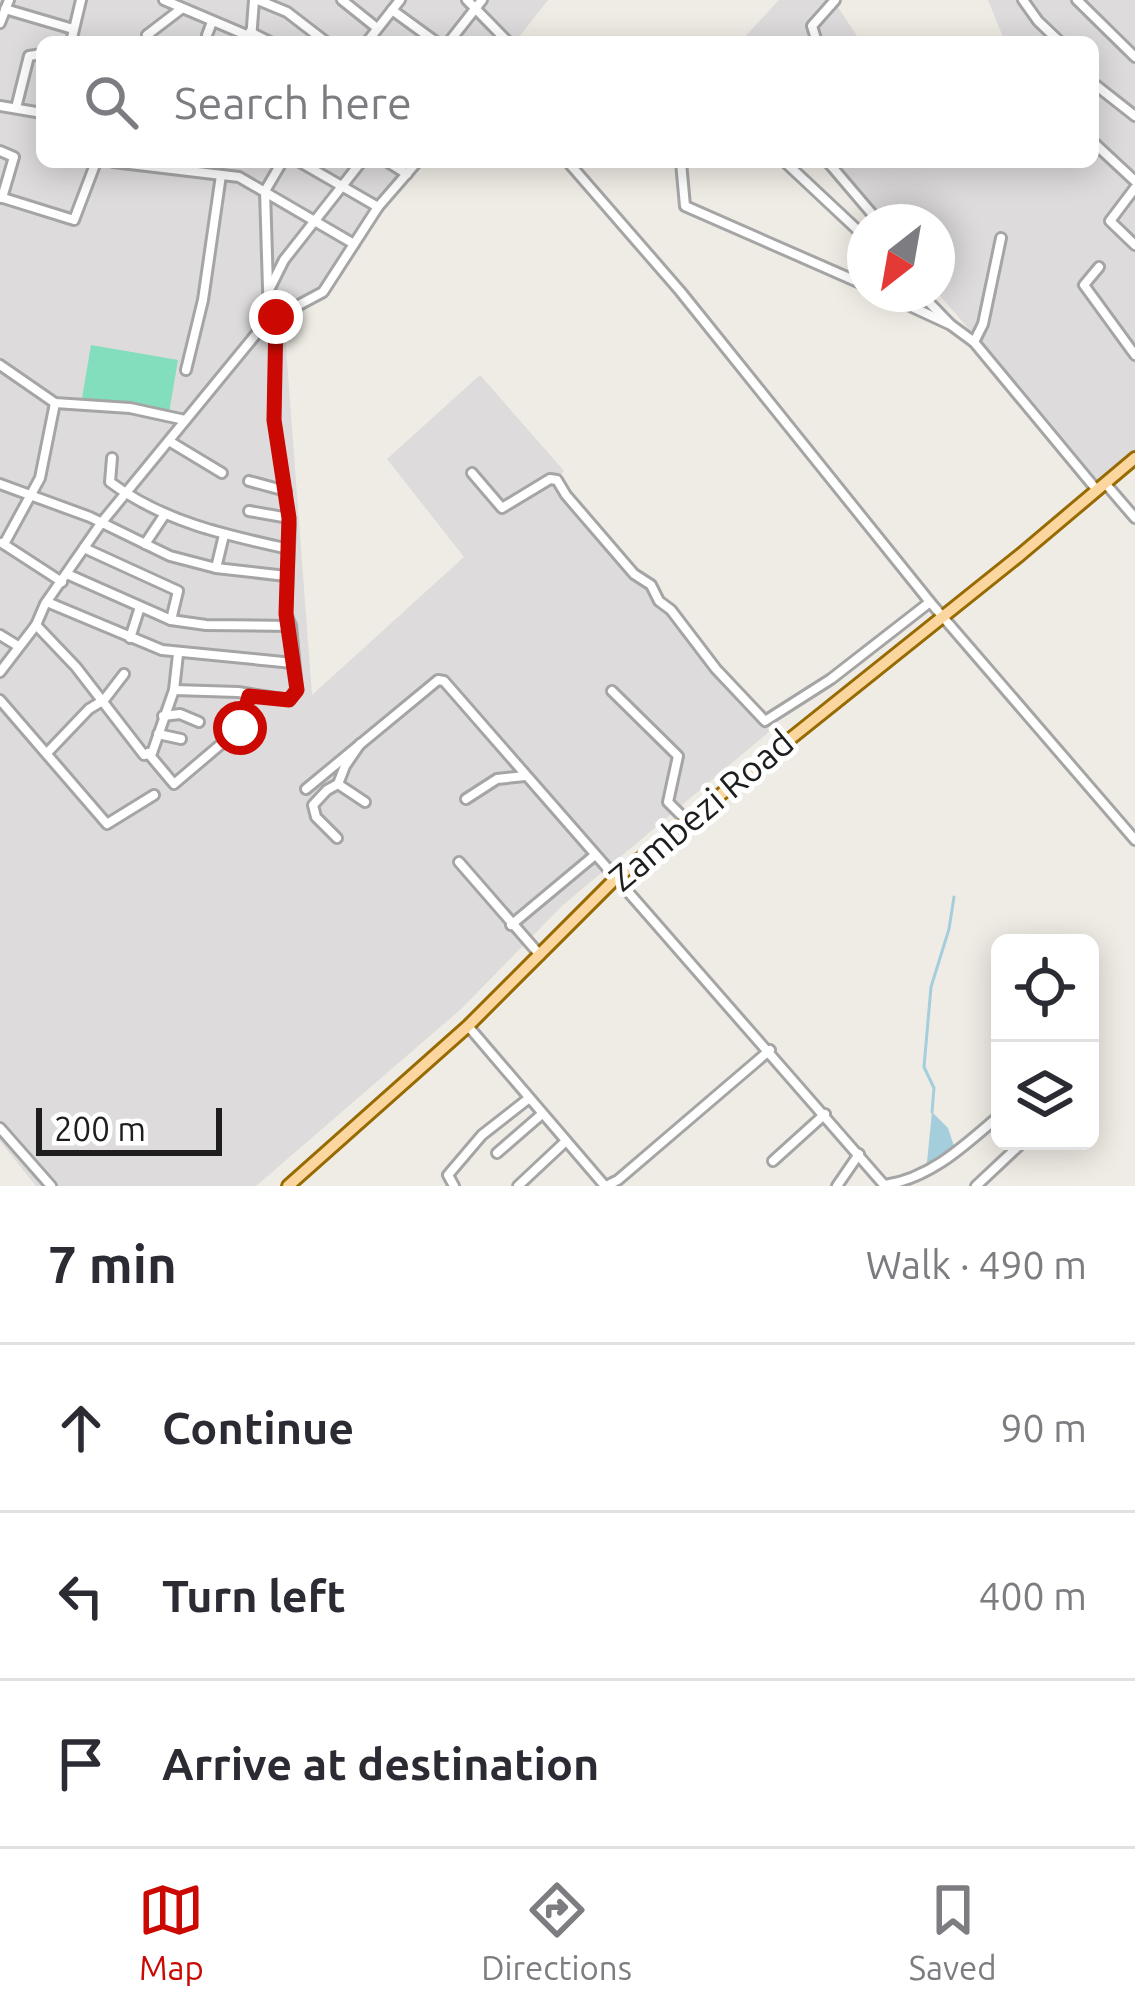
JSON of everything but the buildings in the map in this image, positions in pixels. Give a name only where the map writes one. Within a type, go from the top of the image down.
[{"type":"main road","name":"Zambezi Road","points":[[288,1186],[468,1026],[615,880],[685,819],[1135,458]]},
{"type":"street","points":[[72,36],[81,0]]},
{"type":"street","points":[[164,0],[248,36]]},
{"type":"street","points":[[251,36],[256,0],[287,12],[318,36]]},
{"type":"street","points":[[342,0],[377,28]]},
{"type":"street","points":[[371,36],[400,0]]},
{"type":"street","points":[[815,36],[812,26],[835,0]]},
{"type":"street","points":[[1023,0],[1053,36]]},
{"type":"street","points":[[1077,0],[1135,56]]},
{"type":"street","points":[[453,36],[475,2],[503,36]]},
{"type":"street","points":[[0,23],[7,4],[73,29]]},
{"type":"street","points":[[147,35],[181,9]]},
{"type":"street","points":[[392,10],[428,36]]},
{"type":"street","points":[[207,35],[212,22]]},
{"type":"street","points":[[16,108],[28,56],[36,55]]},
{"type":"street","points":[[1099,88],[1135,116]]},
{"type":"street","points":[[0,106],[36,112]]},
{"type":"street","points":[[1099,148],[1135,185],[1110,221],[1135,245]]},
{"type":"street","points":[[0,152],[14,157],[1,198],[73,220],[94,168]]},
{"type":"street","points":[[159,168],[239,177],[354,244]]},
{"type":"street","points":[[174,690],[294,698],[297,690],[286,614],[289,518],[274,420],[269,290],[266,191],[279,168]]},
{"type":"street","points":[[311,168],[378,207]]},
{"type":"street","points":[[269,290],[279,266],[356,168]]},
{"type":"street","points":[[397,168],[407,175]]},
{"type":"street","points":[[0,672],[126,492],[273,319],[323,292],[378,207],[412,168]]},
{"type":"street","points":[[573,168],[680,291],[930,602],[1135,840]]},
{"type":"street","points":[[682,168],[685,206],[847,277]]},
{"type":"street","points":[[791,168],[847,219]]},
{"type":"street","points":[[833,168],[863,204]]},
{"type":"street","points":[[186,370],[203,300],[221,176]]},
{"type":"street","points":[[974,342],[983,324],[1001,238]]},
{"type":"street","points":[[1100,267],[1084,285],[1135,355]]},
{"type":"street","points":[[923,312],[951,325]]},
{"type":"street","points":[[938,312],[974,342],[1100,486],[1135,518]]},
{"type":"street","points":[[0,365],[55,403],[130,408],[185,420]]},
{"type":"street","points":[[55,403],[45,459],[32,496],[2,543],[64,578],[171,620],[206,626],[291,626]]},
{"type":"street","points":[[169,441],[222,473]]},
{"type":"street","points":[[112,458],[108,479],[165,514],[224,536],[289,549]]},
{"type":"street","points":[[472,472],[502,508],[550,479],[557,480],[765,721],[813,691],[930,602]]},
{"type":"street","points":[[249,481],[286,491]]},
{"type":"street","points":[[0,484],[216,568],[286,576]]},
{"type":"street","points":[[249,511],[289,518]]},
{"type":"street","points":[[145,544],[165,514]]},
{"type":"street","points":[[216,568],[224,536]]},
{"type":"street","points":[[84,548],[178,592],[171,620]]},
{"type":"street","points":[[47,602],[178,654],[294,663]]},
{"type":"street","points":[[130,638],[140,607]]},
{"type":"street","points":[[36,625],[104,700],[138,751],[147,752]]},
{"type":"street","points":[[0,635],[18,646]]},
{"type":"street","points":[[147,752],[152,753],[174,690],[178,654]]},
{"type":"street","points":[[47,753],[89,709],[104,700],[124,674]]},
{"type":"street","points":[[306,790],[440,679],[885,1186],[926,1172],[991,1122]]},
{"type":"street","points":[[612,691],[678,756],[668,802],[685,819]]},
{"type":"street","points":[[147,752],[174,784],[240,728],[249,696]]},
{"type":"street","points":[[0,700],[106,824],[154,795]]},
{"type":"street","points":[[163,716],[180,714],[199,722]]},
{"type":"street","points":[[158,734],[182,740]]},
{"type":"street","points":[[337,838],[312,810],[316,799],[338,784],[361,743]]},
{"type":"street","points":[[466,799],[497,779],[526,776]]},
{"type":"street","points":[[338,784],[365,802]]},
{"type":"street","points":[[511,925],[595,855]]},
{"type":"street","points":[[459,862],[540,955]]},
{"type":"street","points":[[468,1026],[606,1186],[770,1050]]},
{"type":"street","points":[[454,1186],[449,1172],[474,1142],[528,1099]]},
{"type":"street","points":[[497,1153],[542,1114]]},
{"type":"street","points":[[773,1160],[825,1114]]},
{"type":"street","points":[[0,1128],[51,1186]]},
{"type":"street","points":[[518,1186],[566,1141]]},
{"type":"street","points":[[976,1186],[1014,1150]]},
{"type":"street","points":[[837,1186],[860,1154]]},
{"type":"shaded area","points":[[0,0],[548,0],[520,36],[36,36],[36,168],[417,168],[285,335],[312,695],[464,557],[387,459],[480,375],[564,471],[553,482],[770,731],[562,906],[461,1009],[256,1186],[36,1186],[0,1141]]},
{"type":"shaded area","points":[[779,0],[833,0],[857,36],[746,36]]},
{"type":"shaded area","points":[[988,0],[1135,0],[1135,455],[1099,481],[954,312],[955,204],[861,204],[830,168],[1099,168],[1099,36],[1003,36]]},
{"type":"green space","points":[[91,345],[178,360],[169,413],[82,398]]},
{"type":"water","points":[[932,1112],[948,1128],[956,1152],[926,1172]]},
{"type":"waterway","points":[[932,1112],[934,1088],[924,1067],[931,987],[954,897]]},
{"type":"route","points":[[240,728],[249,696],[289,700],[297,690],[286,614],[289,518],[274,420],[276,317]]}]
